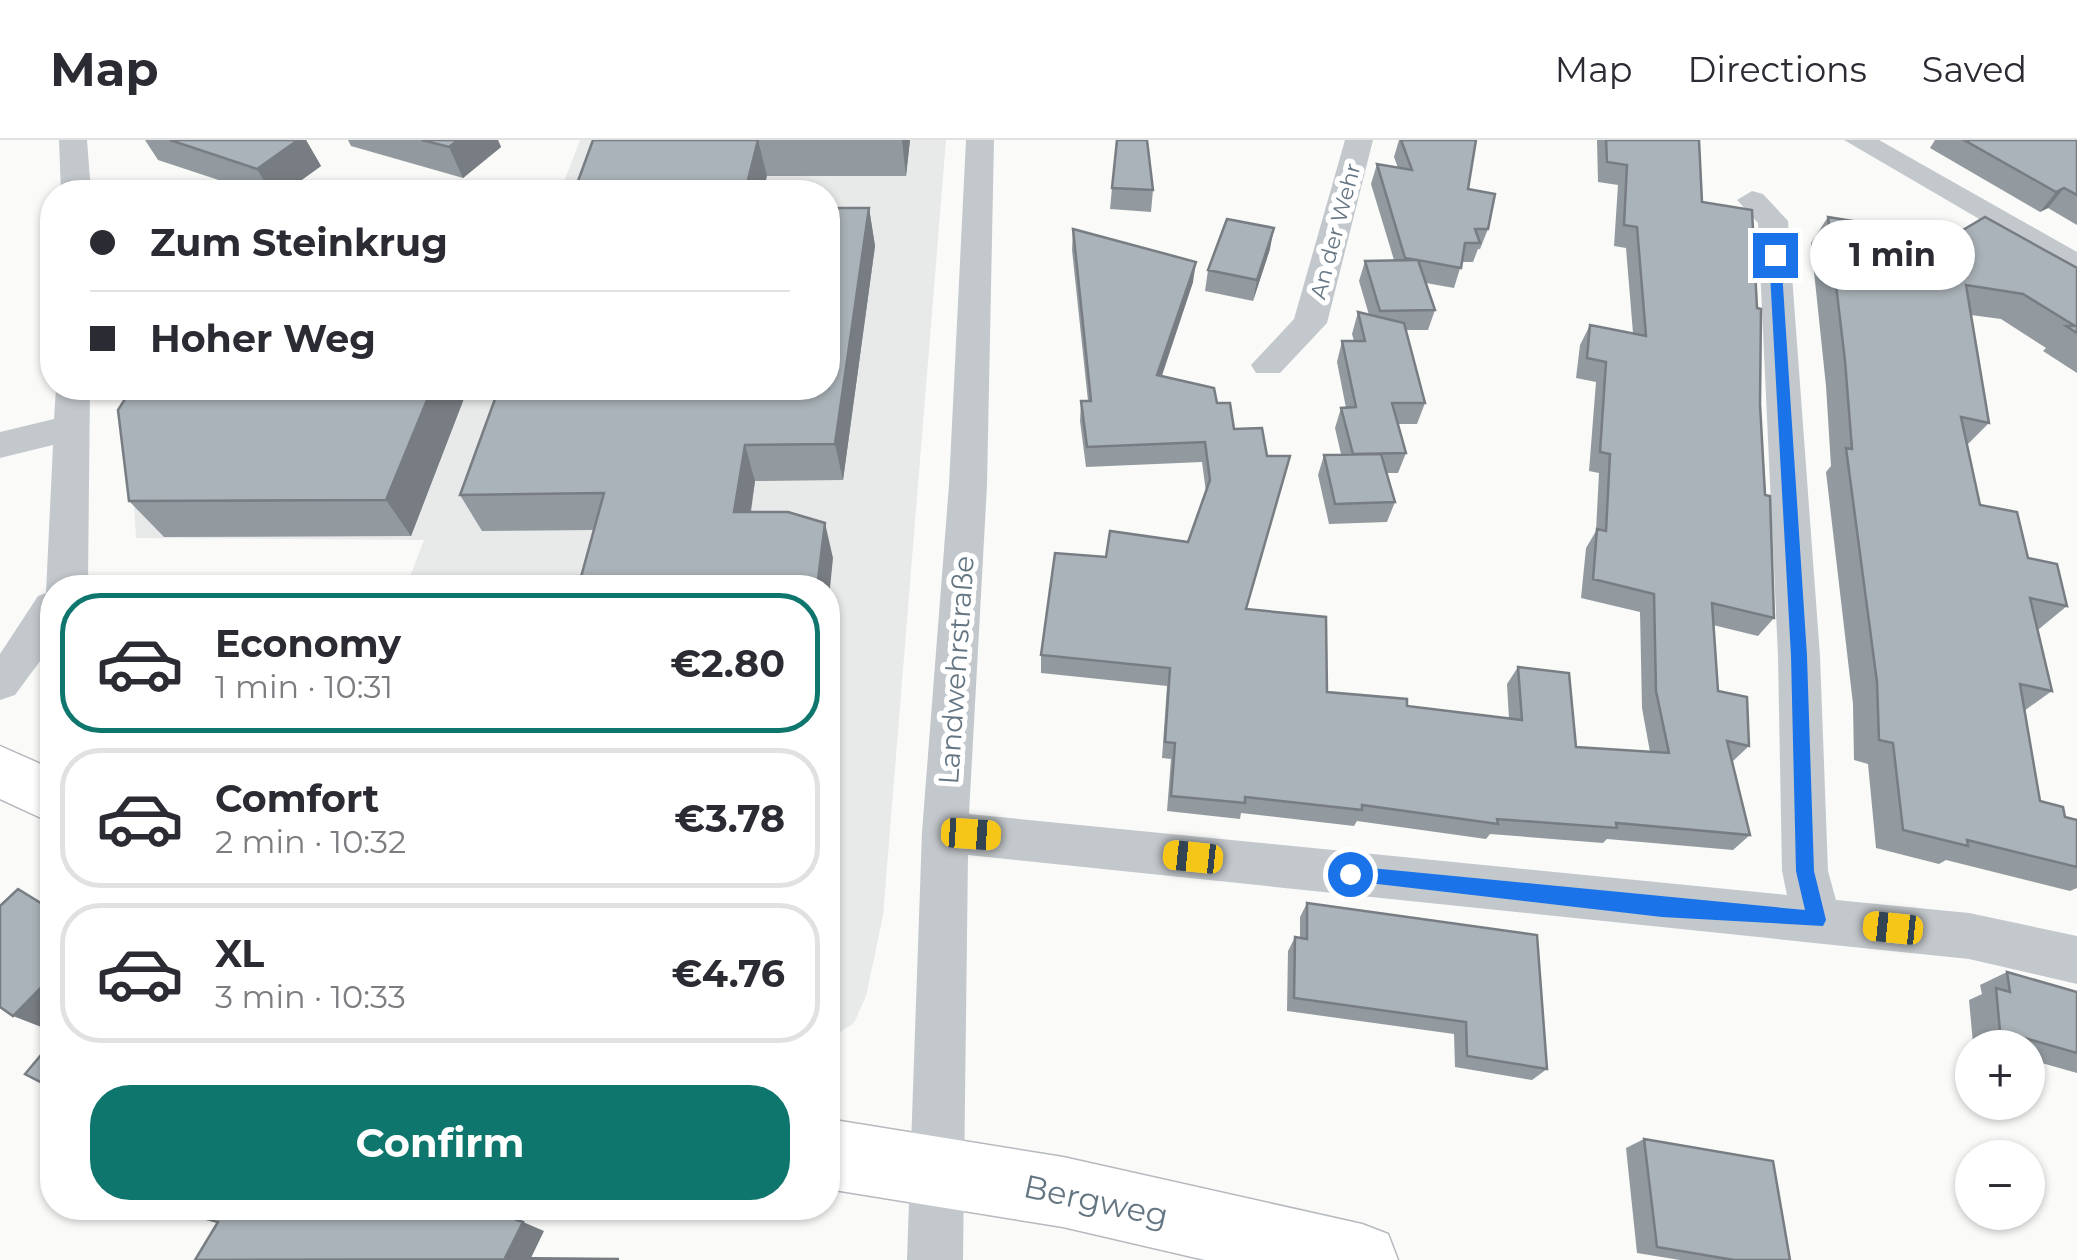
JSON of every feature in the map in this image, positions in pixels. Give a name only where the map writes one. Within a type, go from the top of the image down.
[{"type":"main road","points":[[0,771],[40,791]]},
{"type":"main road","name":"Bergweg","points":[[840,1156],[1063,1192],[1362,1260]]},
{"type":"street","points":[[73,140],[75,180]]},
{"type":"street","name":"Landwehrstraße","points":[[936,1260],[945,832],[968,485],[980,140]]},
{"type":"street","name":"An der Wehr","points":[[1268,365],[1310,324],[1359,140]]},
{"type":"street","points":[[1858,140],[2077,266]]},
{"type":"street","points":[[1752,200],[1773,221],[1799,656],[1805,871],[1817,920]]},
{"type":"street","points":[[68,575],[72,400]]},
{"type":"street","points":[[0,445],[71,428]]},
{"type":"street","points":[[0,682],[30,648],[40,629]]},
{"type":"street","points":[[945,832],[1662,908],[1969,936],[2077,960]]},
{"type":"shaded area","points":[[580,140],[946,140],[883,916],[866,996],[854,1023],[840,1032],[840,575],[411,575],[424,540],[136,538],[128,400],[840,400],[840,180],[565,180]]},
{"type":"building","points":[[170,140],[298,140],[257,169]]},
{"type":"building","points":[[422,140],[458,140],[449,147]]},
{"type":"building","points":[[593,140],[758,140],[748,180],[578,180]]},
{"type":"building","points":[[1117,140],[1147,140],[1153,190],[1112,188]]},
{"type":"building","points":[[1401,140],[1476,140],[1468,189],[1495,194],[1488,229],[1475,229],[1480,243],[1465,243],[1461,268],[1418,260],[1435,310],[1380,311],[1365,261],[1417,260],[1405,258],[1377,164],[1412,170]]},
{"type":"building","points":[[1606,140],[1699,140],[1702,202],[1752,210],[1757,308],[1761,309],[1760,404],[1765,495],[1770,496],[1774,618],[1712,603],[1718,691],[1747,697],[1749,746],[1727,741],[1750,835],[1616,823],[1617,828],[1497,819],[1498,824],[1362,805],[1362,810],[1245,797],[1245,803],[1171,796],[1175,743],[1165,742],[1170,668],[1041,655],[1055,553],[1106,557],[1110,531],[1188,542],[1210,480],[1205,442],[1087,447],[1081,401],[1091,401],[1073,229],[1196,262],[1157,375],[1214,388],[1217,403],[1230,403],[1234,429],[1262,428],[1267,456],[1290,456],[1246,609],[1326,617],[1327,692],[1407,699],[1407,706],[1522,720],[1518,667],[1569,673],[1576,747],[1669,753],[1656,691],[1654,594],[1593,579],[1597,529],[1606,531],[1610,454],[1600,452],[1606,362],[1587,358],[1590,325],[1646,336],[1637,227],[1624,225],[1627,165],[1607,162]]},
{"type":"building","points":[[1964,140],[2077,140],[2077,195],[2064,188],[2056,192]]},
{"type":"building","points":[[840,208],[869,208],[835,444],[745,445],[734,512],[788,512],[825,523],[819,575],[582,575],[604,493],[460,495],[495,400],[840,400]]},
{"type":"building","points":[[1828,217],[1951,237],[1985,217],[2077,268],[2077,333],[2066,326],[2075,326],[2023,294],[1966,285],[1989,423],[1961,417],[1980,505],[2017,512],[2028,558],[2057,564],[2067,606],[2030,598],[2052,691],[2020,684],[2040,801],[2063,807],[2065,817],[2077,820],[2077,867],[1967,840],[1968,846],[1903,830],[1893,743],[1879,740],[1877,682],[1846,448],[1852,449]]},
{"type":"building","points":[[1227,219],[1274,228],[1257,280],[1208,270]]},
{"type":"building","points":[[1358,312],[1404,323],[1425,403],[1392,403],[1406,453],[1353,454],[1341,408],[1356,407],[1342,341],[1365,341]]},
{"type":"building","points":[[124,400],[427,400],[386,500],[129,501],[118,410]]},
{"type":"building","points":[[1381,454],[1395,502],[1335,504],[1324,455]]},
{"type":"building","points":[[18,889],[40,903],[40,988],[13,1016],[0,1007],[0,906]]},
{"type":"building","points":[[1307,903],[1537,935],[1547,1069],[1467,1056],[1466,1022],[1294,998],[1295,937],[1307,939]]},
{"type":"building","points":[[2007,972],[2077,992],[2077,1053],[2045,1044],[2045,1030],[2000,1030],[1996,988],[2010,992]]},
{"type":"building","points":[[40,1056],[40,1082],[25,1074]]},
{"type":"building","points":[[1644,1139],[1773,1161],[1790,1260],[1734,1260],[1657,1247]]},
{"type":"building","points":[[211,1220],[517,1220],[523,1222],[505,1258],[619,1259],[195,1260],[218,1222]]},
{"type":"route","points":[[1350,874],[1662,908],[1817,920],[1805,871],[1799,656],[1775,255]]}]
